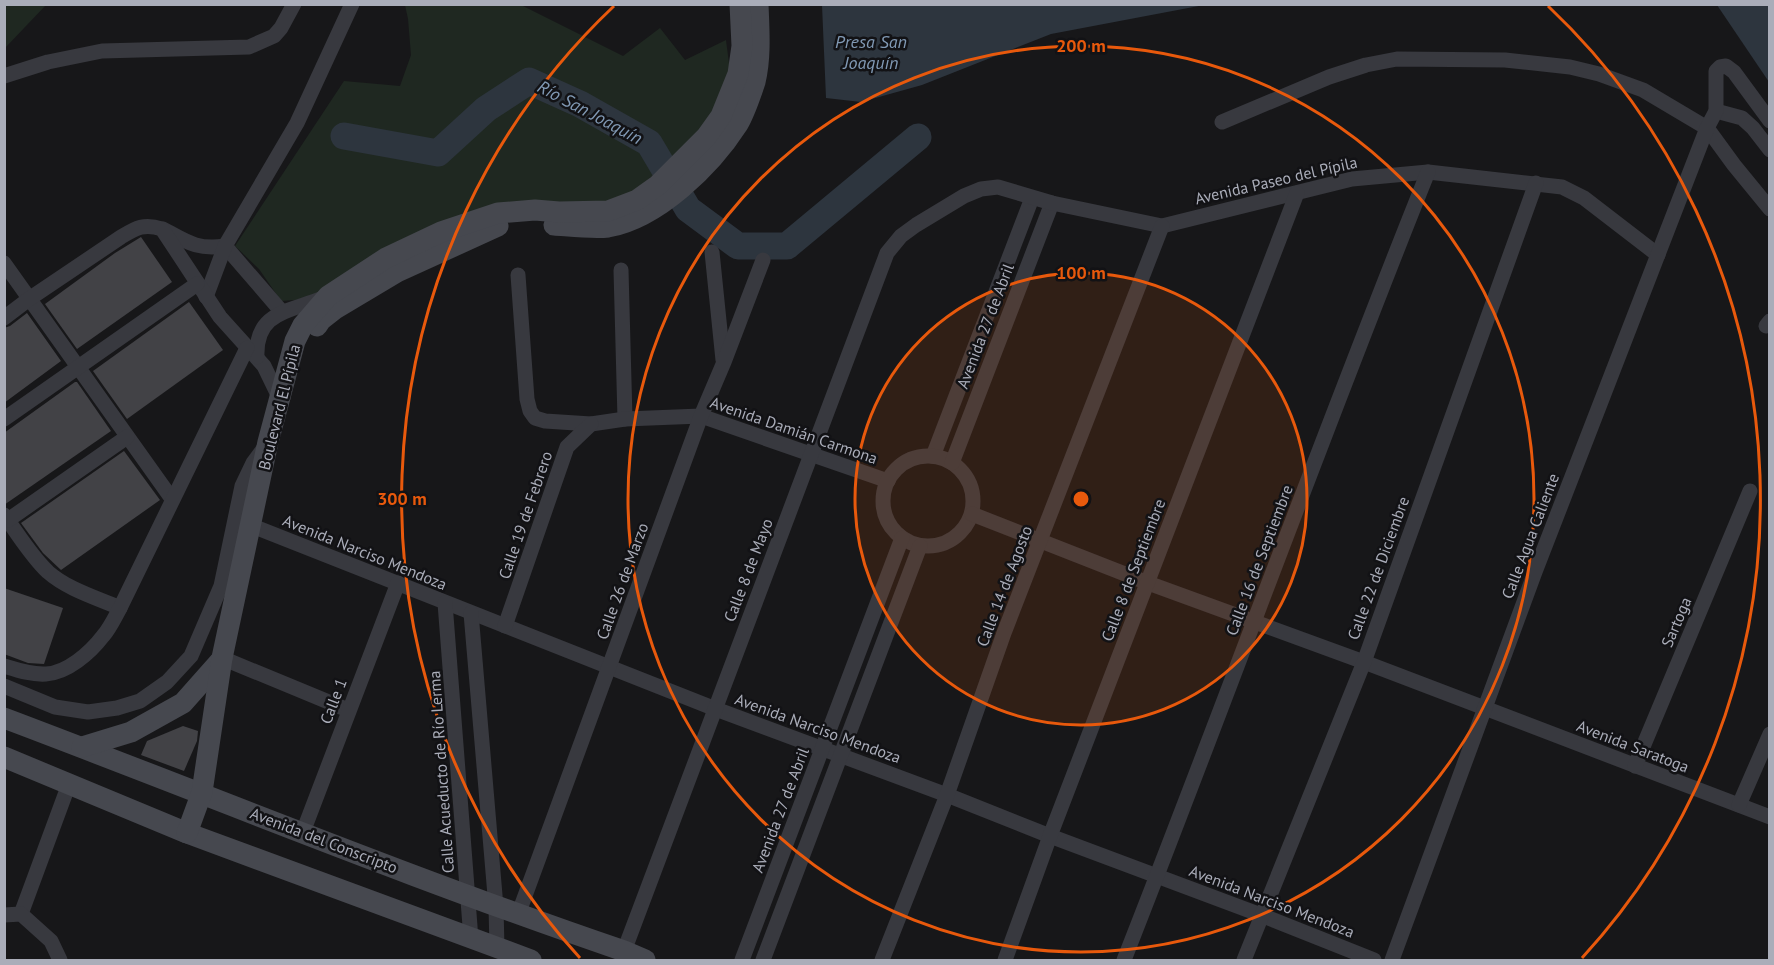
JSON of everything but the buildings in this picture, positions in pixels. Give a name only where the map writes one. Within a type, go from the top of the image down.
[{"type":"street","points":[[4,76],[48,62],[102,51],[249,47],[274,36],[294,4]]},
{"type":"street","points":[[206,297],[225,246],[297,123],[352,4]]},
{"type":"street","name":"Boulevard El Pípila","points":[[681,176],[721,116],[738,74],[742,46],[740,4]]},
{"type":"street","name":"Boulevard El Pípila","points":[[254,527],[268,442],[310,337],[321,320],[335,309],[397,272],[497,226],[533,224],[607,227],[644,215],[664,191],[681,176],[719,150],[739,122],[755,81],[759,48],[758,4]]},
{"type":"street","points":[[1222,122],[1366,64],[1397,59],[1505,60],[1559,66],[1599,74],[1643,90],[1707,128],[1770,209]]},
{"type":"street","points":[[1770,121],[1734,72],[1726,66],[1720,67],[1716,71],[1716,111],[1742,118],[1770,150]]},
{"type":"street","name":"Calle Agua Caliente","points":[[1392,960],[1535,572],[1707,128],[1716,111]]},
{"type":"street","name":"Avenida Paseo del Pípila","points":[[928,217],[964,196],[981,189],[998,187],[1052,203],[1162,226],[1352,179],[1428,172],[1562,187],[1584,198],[1658,255]]},
{"type":"street","name":"Calle 16 de Septiembre","points":[[1124,960],[1255,622],[1369,318],[1428,172]]},
{"type":"street","name":"Calle 22 de Diciembre","points":[[1244,960],[1364,662],[1536,183]]},
{"type":"street","name":"Boulevard El Pípila","points":[[187,833],[202,792],[222,658],[277,441],[295,341],[303,325],[328,296],[386,258],[441,232],[498,213],[535,210],[608,211],[664,191]]},
{"type":"street","name":"Calle 8 de Septiembre","points":[[1005,960],[1050,836],[1297,193]]},
{"type":"street","name":"Avenida 27 de Abril","points":[[933,456],[1032,198]]},
{"type":"street","name":"Avenida 27 de Abril","points":[[951,463],[1052,203]]},
{"type":"street","name":"Calle 8 de Mayo","points":[[624,951],[713,708],[887,254],[901,236],[928,217]]},
{"type":"street","points":[[4,318],[135,229],[151,226],[162,229],[191,244],[207,249],[225,246]]},
{"type":"street","name":"Calle 14 de Agosto","points":[[882,960],[947,795],[1004,633],[1162,226]]},
{"type":"street","points":[[162,229],[220,317],[264,366],[284,398]]},
{"type":"street","points":[[225,246],[282,312]]},
{"type":"street","points":[[712,252],[724,362]]},
{"type":"street","name":"Calle 26 de Marzo","points":[[519,915],[701,416],[763,260]]},
{"type":"street","points":[[4,263],[172,499]]},
{"type":"street","points":[[621,270],[625,419]]},
{"type":"street","name":"Avenida Damián Carmona","points":[[518,275],[527,399],[530,411],[536,418],[545,421],[591,424],[625,419],[701,416],[888,481]]},
{"type":"street","points":[[4,419],[197,284]]},
{"type":"street","points":[[4,666],[46,674],[66,668],[82,657],[104,636],[120,608],[172,499],[257,346],[265,326],[282,312],[328,296]]},
{"type":"street","name":"Calle 19 de Febrero","points":[[505,626],[567,447],[591,424]]},
{"type":"street","points":[[120,608],[62,582],[49,573],[38,562],[6,518],[127,437]]},
{"type":"street","points":[[4,686],[55,707],[88,712],[117,708],[140,701],[167,682],[191,656],[221,586],[242,486],[253,463],[268,442]]},
{"type":"street","points":[[933,456],[951,463],[963,472],[974,499],[972,514],[964,529],[952,540],[937,546],[920,546],[902,538],[891,526],[884,512],[884,496],[888,481],[906,462],[919,457],[933,456]]},
{"type":"street","name":"Sartoga","points":[[1635,766],[1750,491]]},
{"type":"street","points":[[972,514],[1148,583],[1364,662],[1484,709]]},
{"type":"street","name":"Avenida Narciso Mendoza","points":[[254,527],[713,708],[947,795],[1374,960]]},
{"type":"street","name":"Avenida 27 de Abril","points":[[742,960],[902,538]]},
{"type":"street","points":[[764,960],[920,546]]},
{"type":"street","name":"Calle 1","points":[[303,831],[398,583]]},
{"type":"street","name":"Calle Acueducto de Río Lerma","points":[[446,603],[471,939]]},
{"type":"street","points":[[471,613],[496,907],[497,948]]},
{"type":"street","points":[[222,658],[348,710]]},
{"type":"street","name":"Boulevard El Pípila","points":[[82,747],[131,732],[183,703],[222,658]]},
{"type":"street","name":"Avenida Saratoga","points":[[1484,709],[1770,817]]},
{"type":"street","name":"Avenida del Conscripto","points":[[4,718],[202,792],[496,907],[645,960]]},
{"type":"street","points":[[1739,805],[1770,734]]},
{"type":"street","points":[[4,757],[187,833],[531,960]]},
{"type":"street","points":[[21,914],[69,784]]},
{"type":"street","points":[[4,915],[21,914],[51,941],[60,960]]},
{"type":"shaded area","points":[[4,5],[46,5],[5,48]]},
{"type":"shaded area","points":[[405,5],[521,5],[623,56],[660,28],[685,60],[726,40],[731,79],[704,133],[621,202],[546,207],[309,299],[281,301],[259,269],[235,246],[344,81],[400,86],[411,55]]},
{"type":"water","name":"Presa San Joaquín","points":[[822,5],[1204,5],[1051,34],[922,85],[861,102],[826,98]]},
{"type":"water","points":[[1717,5],[1769,5],[1769,82]]},
{"type":"waterway","name":"Río San Joaquín","points":[[344,136],[438,153],[486,109],[529,81],[580,104],[649,143],[688,209],[738,246],[787,246],[918,137]]}]
